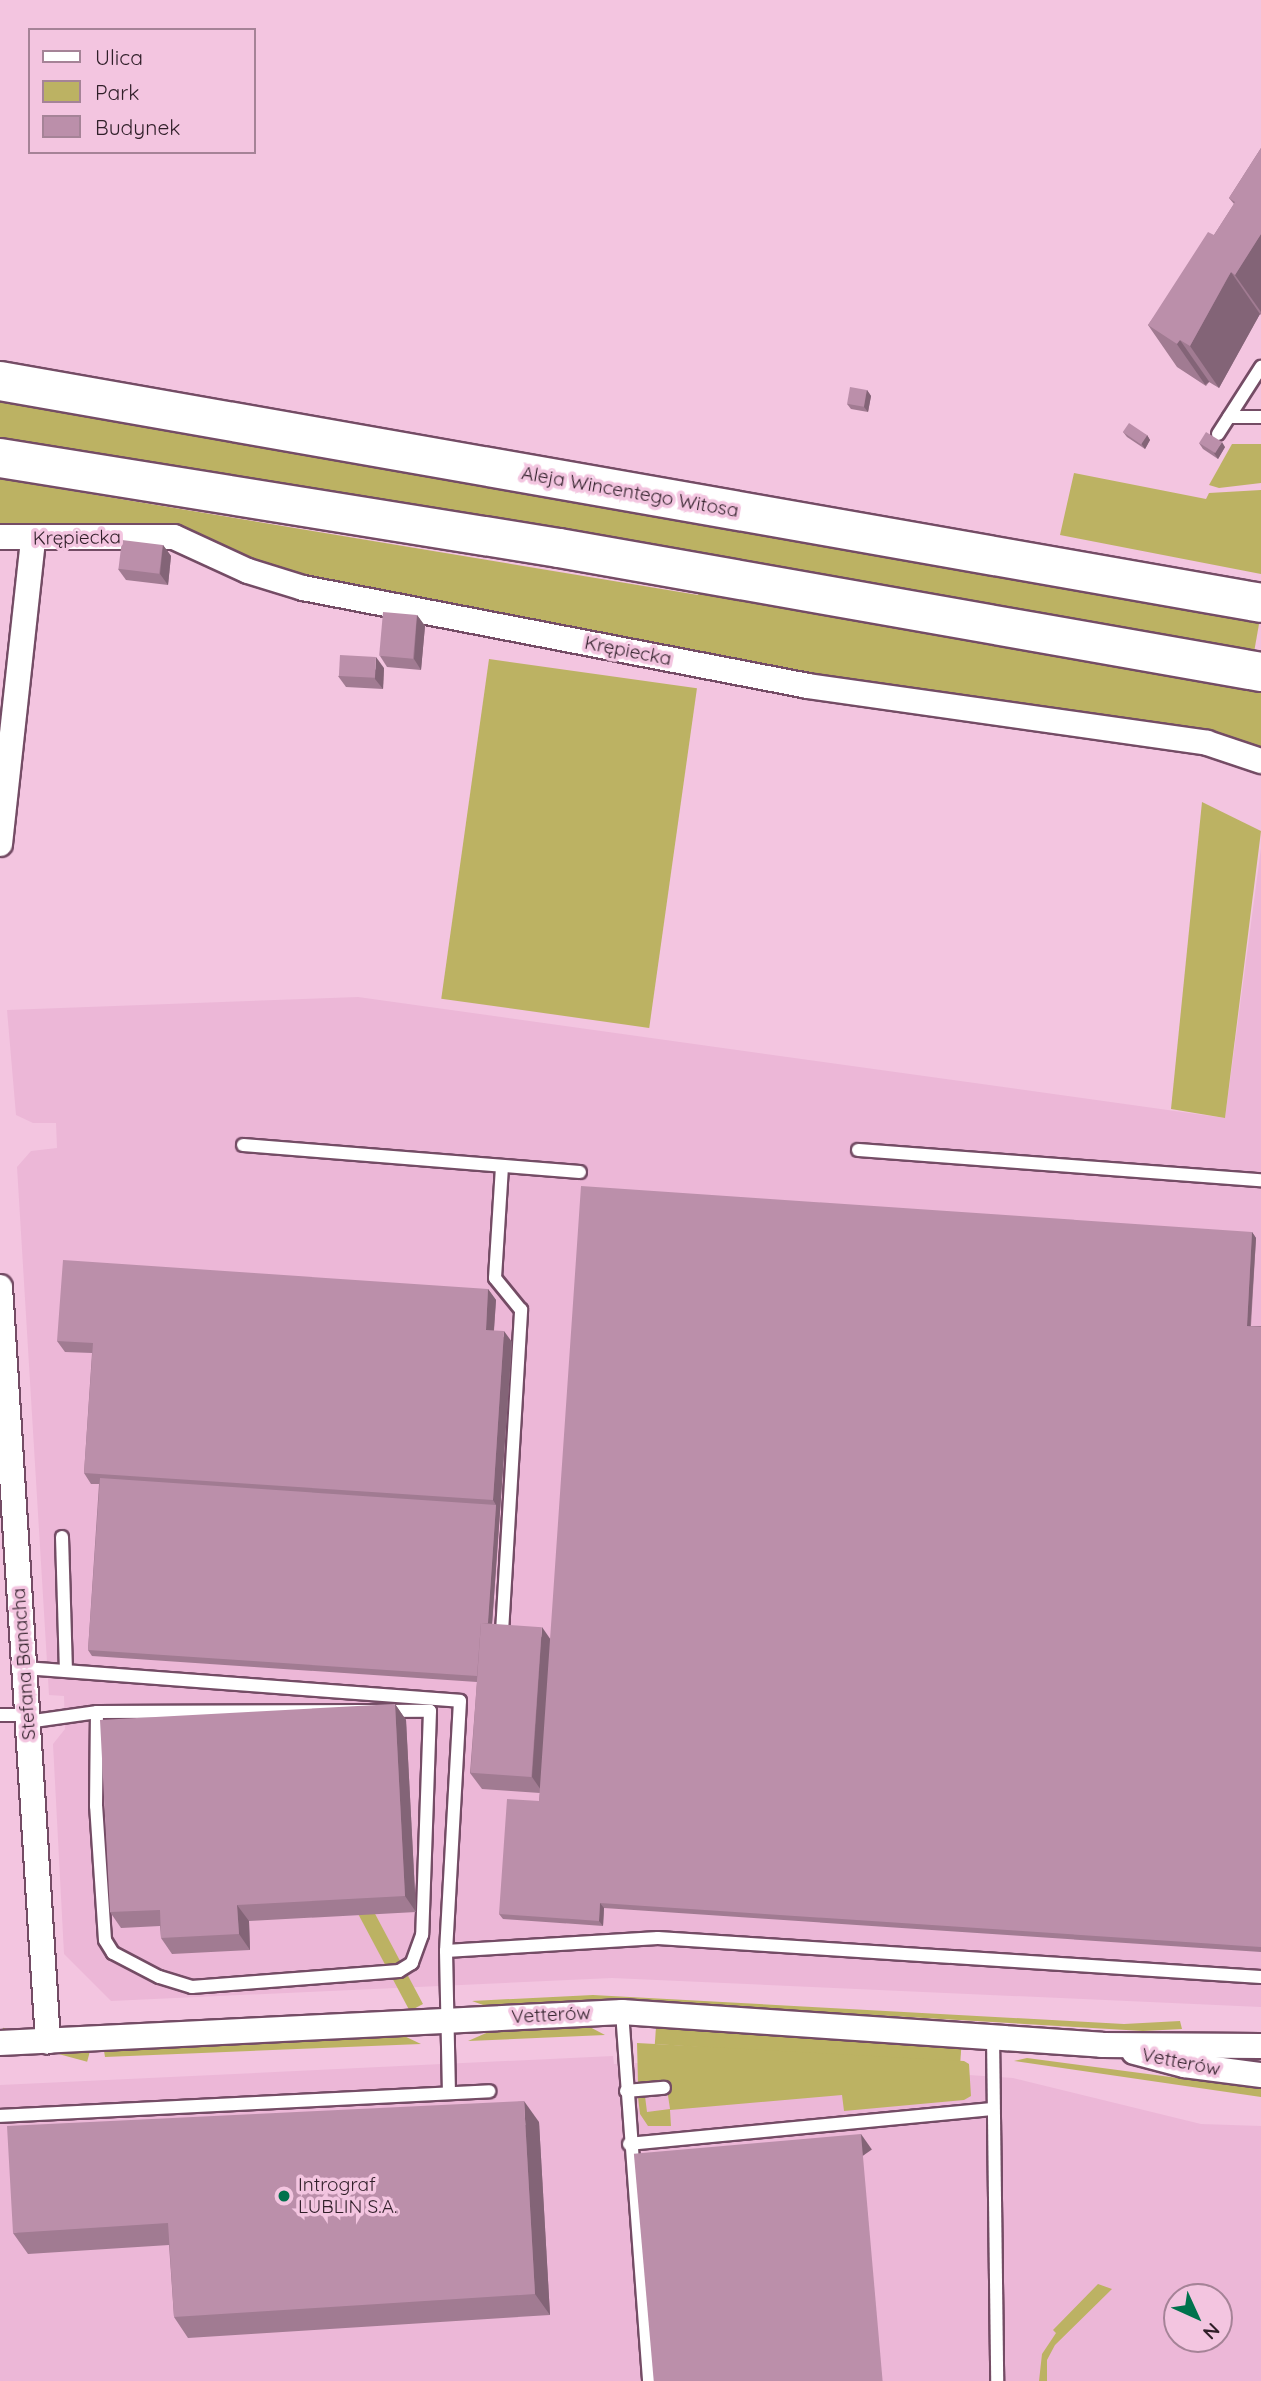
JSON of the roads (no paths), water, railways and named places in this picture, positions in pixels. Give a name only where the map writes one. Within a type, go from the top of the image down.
[{"type":"main road","name":"Aleja Wincentego Witosa","points":[[0,381],[1261,603]]},
{"type":"main road","points":[[0,458],[559,548],[1261,672]]},
{"type":"street","name":"Krępiecka","points":[[0,537],[174,537],[248,571],[303,588],[808,686],[1207,743],[1261,761]]},
{"type":"street","points":[[0,844],[33,538]]},
{"type":"street","name":"Stefana Banacha","points":[[0,1287],[48,2041]]},
{"type":"street","name":"Vetterów","points":[[0,2043],[622,2012],[993,2035],[1102,2045],[1261,2046]]},
{"type":"street","name":"Vetterów","points":[[1102,2045],[1184,2065],[1261,2075]]},
{"type":"lane","points":[[1217,435],[1261,367]]},
{"type":"lane","points":[[1229,417],[1261,417]]},
{"type":"lane","points":[[243,1145],[580,1171]]},
{"type":"lane","points":[[858,1150],[1261,1180]]},
{"type":"lane","points":[[502,1167],[495,1278],[521,1310],[502,1632]]},
{"type":"lane","points":[[62,1537],[66,1671]]},
{"type":"lane","points":[[24,1668],[460,1701],[446,1951],[449,2093]]},
{"type":"lane","points":[[0,1715],[27,1718],[97,1712],[429,1711],[422,1935],[412,1964],[400,1971],[192,1987],[159,1978],[113,1953],[105,1940],[102,1900],[97,1712]]},
{"type":"lane","points":[[446,1951],[658,1938],[1261,1977]]},
{"type":"lane","points":[[622,2012],[629,2144],[649,2381]]},
{"type":"lane","points":[[993,2035],[991,2109],[997,2381]]},
{"type":"lane","points":[[626,2091],[664,2088]]},
{"type":"lane","points":[[0,2116],[488,2091]]},
{"type":"lane","points":[[629,2144],[991,2109]]},
{"type":"place","name":"Intrograf LUBLIN S.A.","points":[[284,2196]]}]
